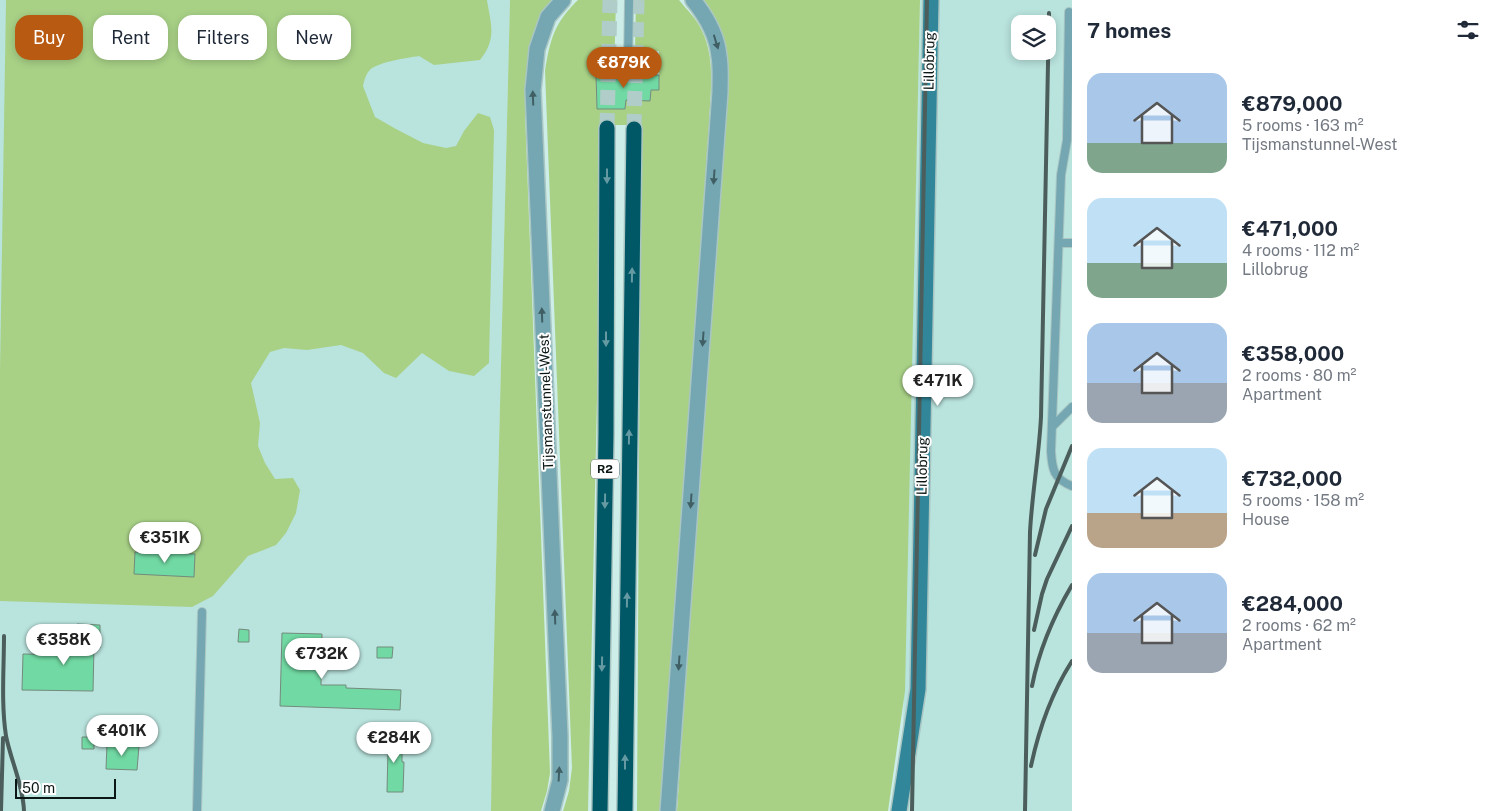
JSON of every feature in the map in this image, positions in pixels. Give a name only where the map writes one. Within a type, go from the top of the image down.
[{"type":"highway","name":"R2","points":[[600,811],[606,434],[607,128]]},
{"type":"highway","name":"R2","points":[[625,811],[634,129]]},
{"type":"street","name":"Tijsmanstunnel-West","points":[[552,811],[560,780],[560,736],[533,90],[537,49],[548,17],[563,0]]},
{"type":"street","points":[[668,811],[720,92],[720,55],[710,23],[693,0]]},
{"type":"street","name":"Lillobrug","points":[[900,811],[918,689],[930,0]]},
{"type":"lane","points":[[628,0],[628,66]]},
{"type":"lane","points":[[1069,12],[1069,140],[1061,175],[1051,452],[1053,468],[1062,481],[1072,486]]},
{"type":"lane","points":[[1060,243],[1072,243]]},
{"type":"lane","points":[[1052,427],[1072,407]]},
{"type":"lane","points":[[197,811],[202,612]]},
{"type":"shaded area","points":[[0,0],[510,0],[491,811],[0,811]]},
{"type":"shaded area","points":[[920,0],[1072,0],[1072,811],[901,811]]},
{"type":"green space","points":[[6,0],[487,0],[491,38],[480,60],[434,65],[419,56],[392,61],[378,65],[369,71],[363,86],[375,117],[423,143],[446,148],[456,146],[464,131],[478,113],[490,117],[494,130],[489,363],[474,376],[449,371],[422,353],[396,378],[384,373],[363,353],[341,345],[307,350],[284,348],[270,352],[251,383],[260,423],[258,446],[265,463],[275,479],[293,478],[300,490],[296,513],[286,533],[276,545],[248,556],[213,596],[192,607],[0,601],[0,371]]},
{"type":"green space","points":[[510,0],[552,0],[543,12],[532,39],[527,68],[525,113],[550,773],[541,811],[491,811]]},
{"type":"green space","points":[[578,0],[616,0],[614,74],[596,74],[597,109],[625,109],[626,100],[650,100],[651,90],[659,90],[659,51],[635,51],[636,0],[679,0],[700,27],[706,42],[711,65],[709,124],[661,811],[637,811],[641,125],[603,125],[588,811],[563,811],[569,791],[572,768],[545,71],[554,32],[563,16]]},
{"type":"green space","points":[[704,0],[920,0],[905,691],[888,811],[677,811],[726,60],[716,21]]},
{"type":"building","points":[[596,74],[659,75],[659,90],[651,90],[650,101],[626,100],[625,109],[597,109]]},
{"type":"building","points":[[135,552],[195,554],[194,577],[134,574]]},
{"type":"building","points":[[77,624],[100,625],[100,648],[94,647],[93,691],[22,690],[23,654],[76,655]]},
{"type":"building","points":[[239,629],[249,630],[249,642],[238,642]]},
{"type":"building","points":[[282,633],[322,634],[321,685],[346,685],[346,688],[401,690],[400,710],[280,706]]},
{"type":"building","points":[[377,647],[393,647],[392,658],[377,658]]},
{"type":"building","points":[[82,737],[94,737],[94,749],[82,749]]},
{"type":"building","points":[[381,738],[402,739],[402,762],[404,762],[403,792],[387,792],[388,749],[381,749]]},
{"type":"building","points":[[107,744],[139,746],[137,770],[106,769]]},
{"type":"tunnel","points":[[607,128],[610,0]]},
{"type":"tunnel","points":[[634,129],[637,0]]},
{"type":"railway","points":[[912,811],[927,0]]},
{"type":"railway","points":[[1025,811],[1030,532],[1041,417],[1049,13]]},
{"type":"railway","points":[[1035,555],[1046,509],[1072,446]]},
{"type":"railway","points":[[1034,630],[1047,579],[1072,526]]},
{"type":"railway","points":[[1032,686],[1048,634],[1072,585]]},
{"type":"railway","points":[[4,636],[4,724],[19,782],[24,811]]},
{"type":"railway","points":[[1031,766],[1047,712],[1058,686],[1072,661]]},
{"type":"railway","points":[[1,811],[3,738]]}]
